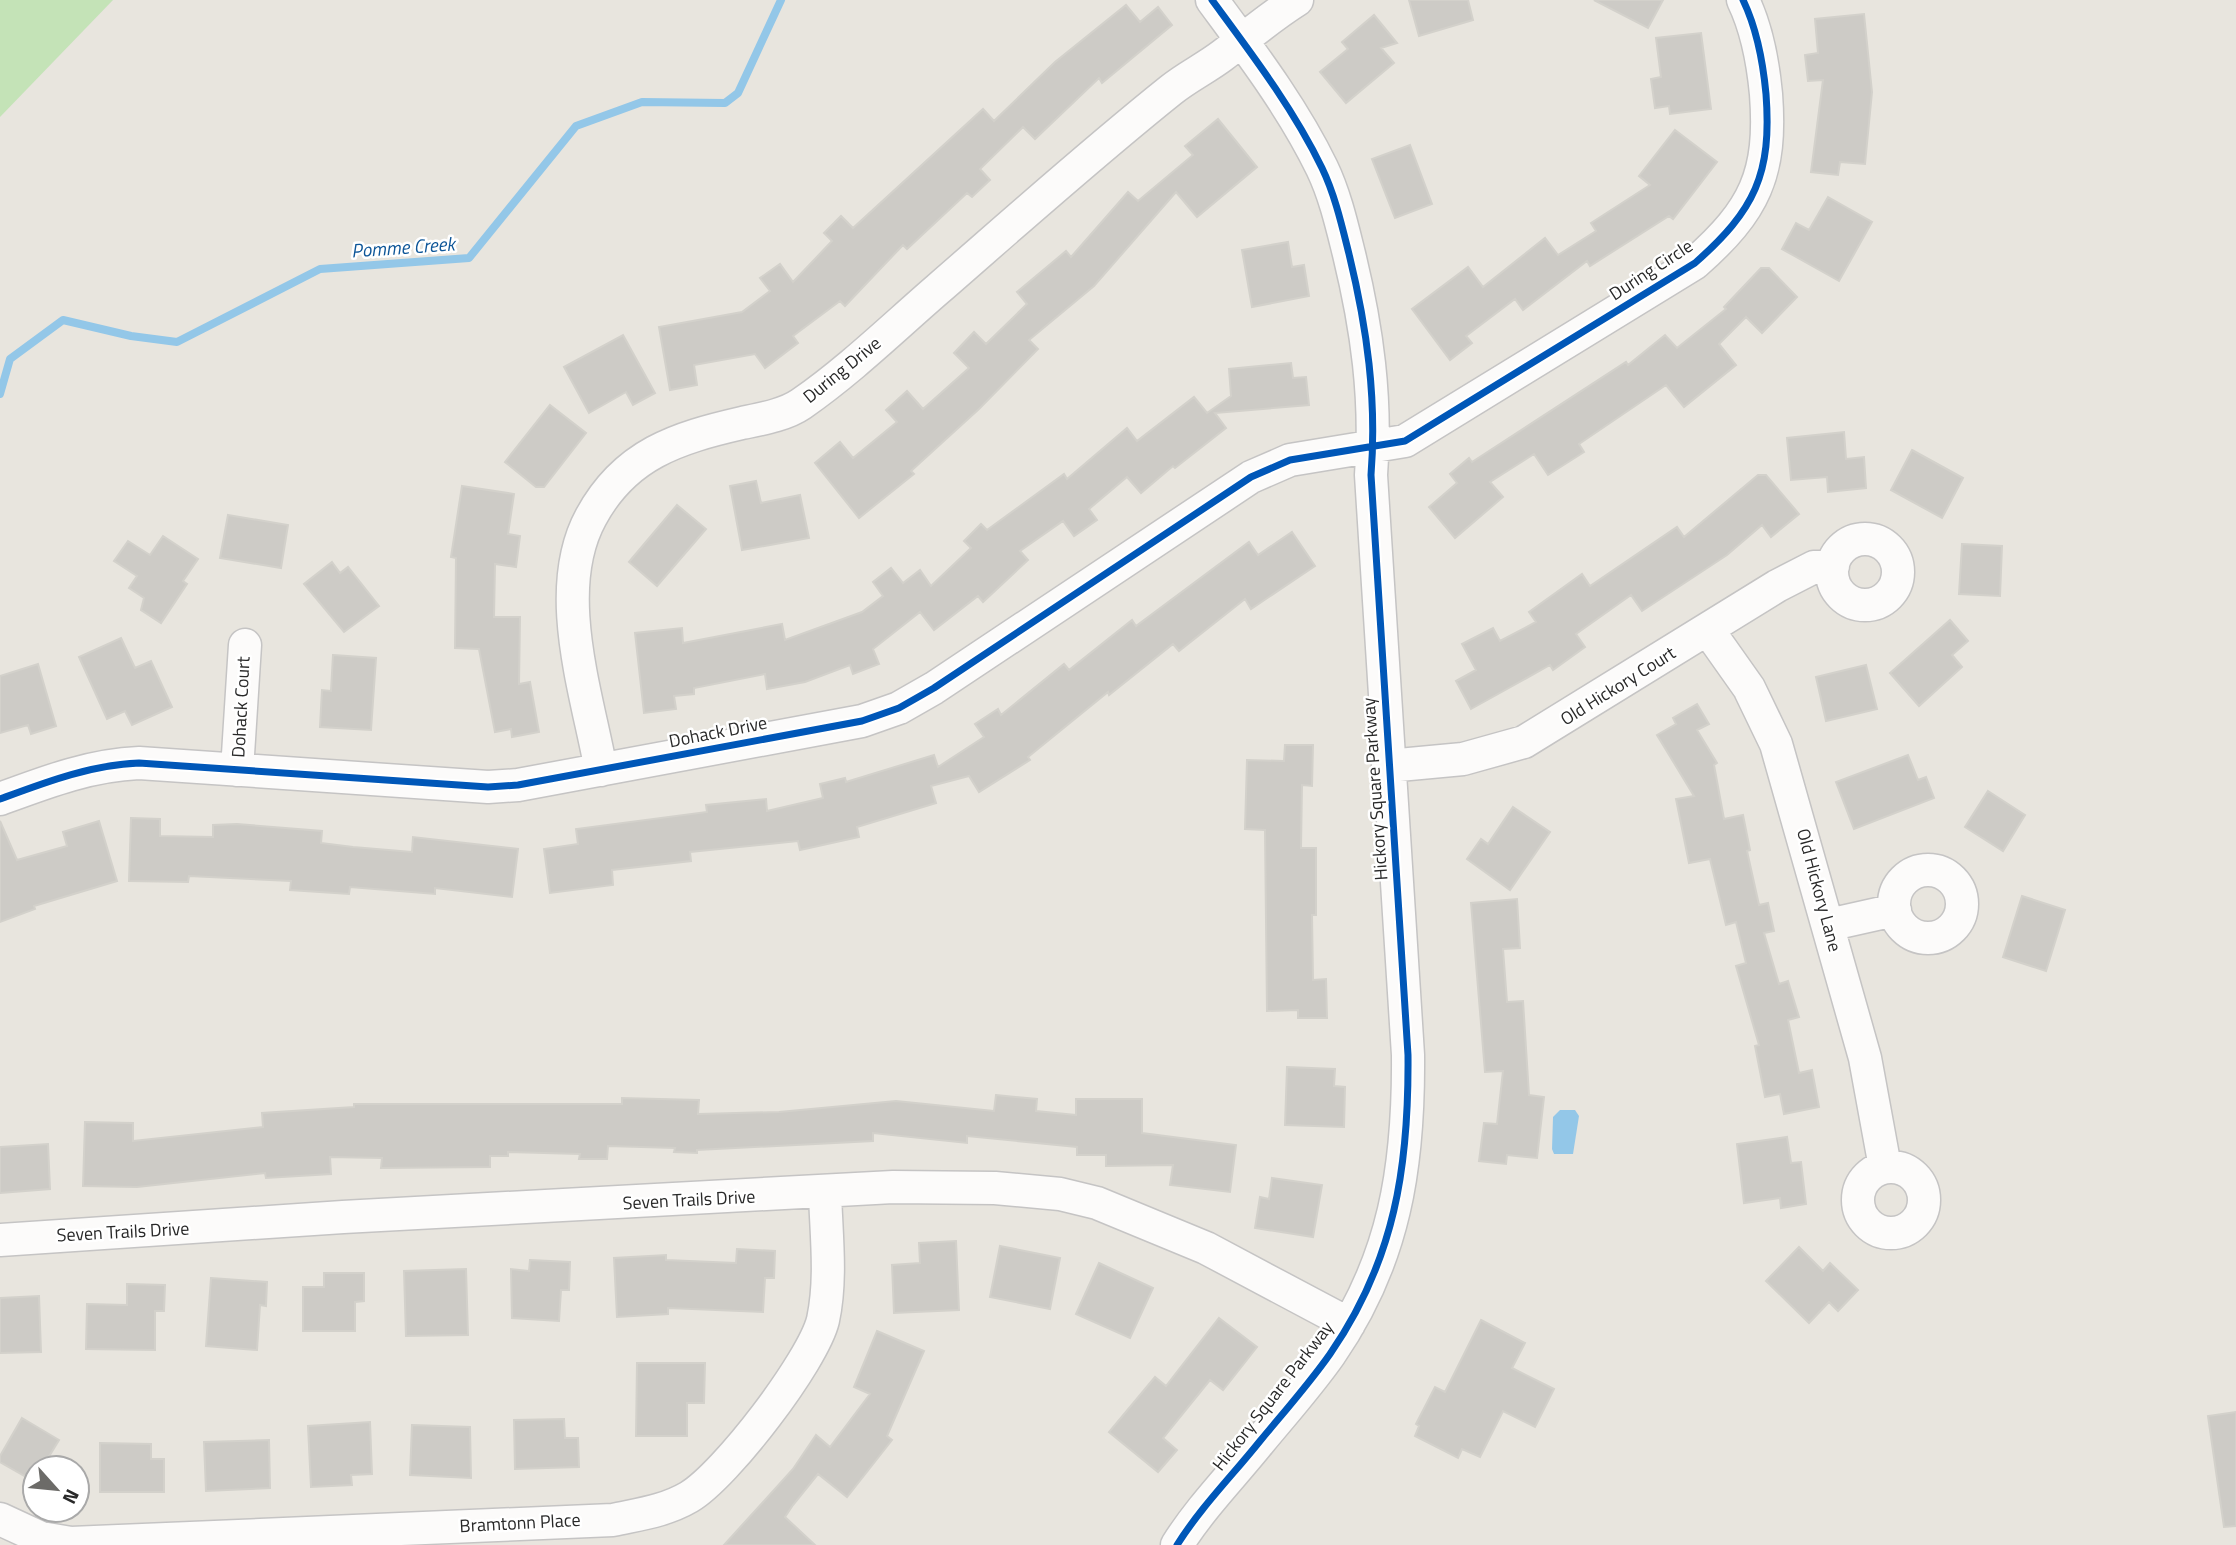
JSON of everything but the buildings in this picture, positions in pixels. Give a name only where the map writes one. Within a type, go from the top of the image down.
[{"type":"street","name":"Hickory Square Parkway","points":[[1177,1545],[1198,1513],[1310,1380],[1349,1324],[1376,1270],[1391,1226],[1400,1190],[1407,1132],[1408,1055],[1371,475],[1375,419],[1370,360],[1360,297],[1341,220],[1323,169],[1294,119],[1212,0]]},
{"type":"street","points":[[1240,40],[1259,24],[1297,0]]},
{"type":"street","name":"During Circle","points":[[1373,447],[1405,441],[1419,434],[1695,263],[1722,239],[1743,213],[1757,187],[1767,151],[1764,74],[1758,40],[1742,0]]},
{"type":"street","name":"During Drive","points":[[601,770],[573,621],[573,590],[580,537],[593,513],[618,481],[644,456],[671,442],[757,420],[799,405],[902,321],[1108,141],[1240,40]]},
{"type":"street","name":"Dohack Drive","points":[[0,799],[65,775],[109,764],[139,763],[488,787],[557,780],[862,721],[899,708],[934,688],[1251,477],[1290,460],[1373,447]]},
{"type":"street","name":"Old Hickory Court","points":[[1388,766],[1463,759],[1524,742],[1803,571],[1833,566]]},
{"type":"street","name":"Old Hickory Lane","points":[[1708,630],[1749,688],[1776,744],[1865,1058],[1885,1167]]},
{"type":"street","name":"Dohack Court","points":[[237,770],[245,645]]},
{"type":"street","points":[[1828,925],[1895,910]]},
{"type":"street","name":"Seven Trails Drive","points":[[0,1240],[343,1217],[893,1187],[983,1188],[1060,1194],[1097,1203],[1206,1248],[1349,1324]]},
{"type":"street","name":"Bramtonn Place","points":[[0,1519],[41,1538],[71,1543],[613,1520],[661,1510],[691,1496],[717,1474],[789,1385],[812,1348],[822,1320],[827,1288],[825,1192]]},
{"type":"green space","points":[[0,0],[113,0],[0,117]]},
{"type":"water","points":[[1560,1110],[1575,1110],[1579,1116],[1573,1154],[1554,1154],[1552,1149],[1553,1117]]},
{"type":"waterway","name":"Pomme Creek","points":[[0,394],[10,359],[63,320],[131,336],[177,342],[320,269],[469,258],[576,126],[642,102],[725,103],[738,93],[781,0]]},
{"type":"cycle path","points":[[1177,1545],[1206,1505],[1314,1376],[1352,1319],[1370,1283],[1394,1211],[1401,1174],[1408,1096],[1408,1055],[1371,475],[1373,419],[1361,309],[1341,222],[1322,168],[1285,102],[1212,0]]},
{"type":"cycle path","points":[[0,799],[86,771],[139,763],[488,787],[518,785],[862,721],[899,708],[934,688],[1251,477],[1290,460],[1405,441],[1695,263],[1716,244],[1745,207],[1762,169],[1767,122],[1765,82],[1756,34],[1743,0]]}]
